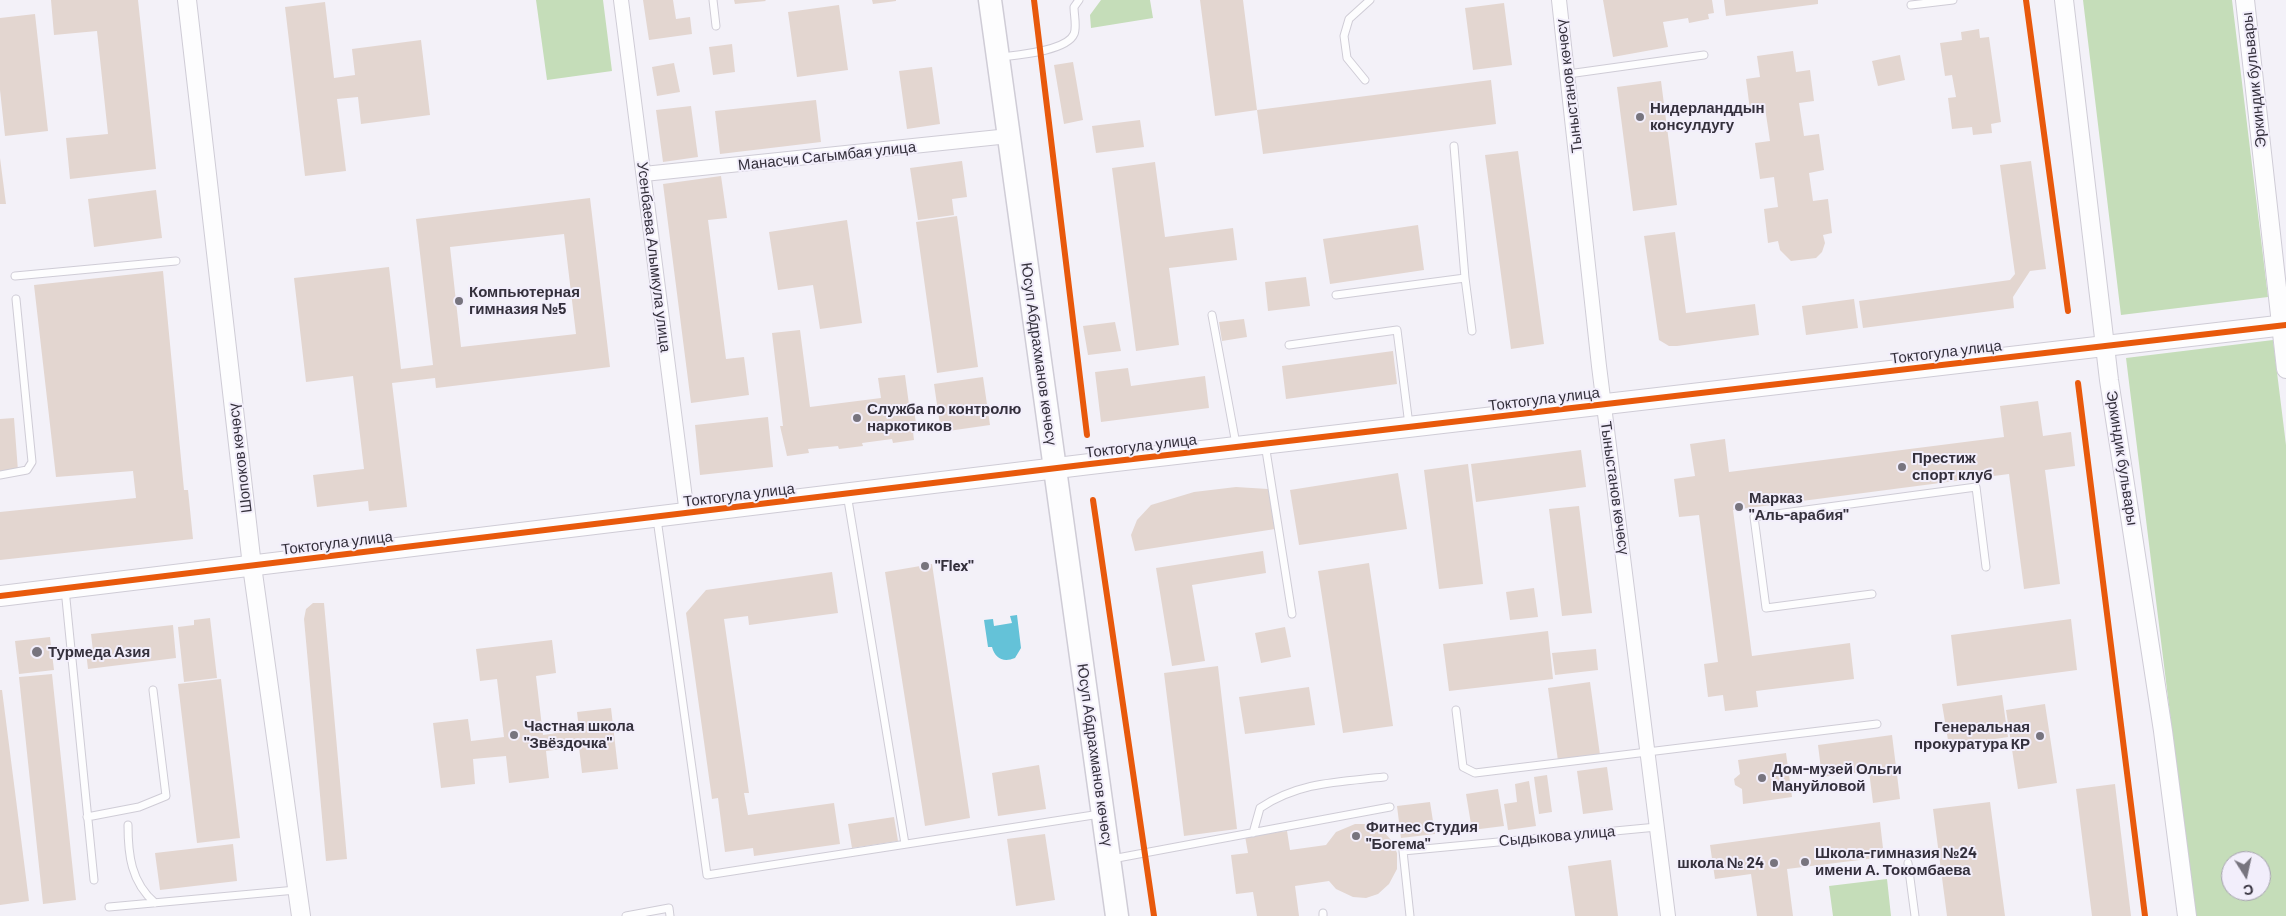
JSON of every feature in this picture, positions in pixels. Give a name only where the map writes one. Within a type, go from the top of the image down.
[{"type":"main road","name":"Юсуп Абдрахманов көчөсү","points":[[990,0],[1117,916]]},
{"type":"main road","name":"Токтогула улица","points":[[0,596],[1236,447],[2283,325]]},
{"type":"street","name":"Шопоков көчөсү","points":[[187,0],[252,566],[300,916]]},
{"type":"street","name":"Усенбаева Алымкула улица","points":[[621,0],[687,514]]},
{"type":"street","name":"Тыныстанов көчөсү","points":[[1559,0],[1604,404],[1668,916]]},
{"type":"street","name":"Эркиндик бульвары","points":[[2064,0],[2105,345],[2164,731],[2187,916]]},
{"type":"street","name":"Эркиндик бульвары","points":[[2245,0],[2283,325],[2286,369]]},
{"type":"street","name":"Манасчи Сагымбая улица","points":[[644,174],[1009,136]]},
{"type":"lane","points":[[713,0],[716,26]]},
{"type":"lane","points":[[998,58],[1040,51],[1069,43],[1075,33],[1074,7],[1079,0]]},
{"type":"lane","points":[[1365,80],[1347,58],[1344,36],[1349,19],[1370,0]]},
{"type":"lane","points":[[1911,5],[1953,0]]},
{"type":"lane","points":[[1568,74],[1704,55]]},
{"type":"lane","points":[[1454,146],[1465,278],[1472,331]]},
{"type":"lane","points":[[15,276],[176,261]]},
{"type":"lane","points":[[1336,295],[1465,278]]},
{"type":"lane","points":[[0,475],[27,470],[32,462],[16,299]]},
{"type":"lane","points":[[1212,315],[1236,447]]},
{"type":"lane","points":[[1288,345],[1397,330],[1409,427]]},
{"type":"lane","points":[[1265,444],[1292,614]]},
{"type":"lane","points":[[1872,594],[1766,608],[1754,517],[1976,487],[1986,567]]},
{"type":"lane","points":[[847,494],[905,844]]},
{"type":"lane","points":[[656,517],[707,875],[1103,813]]},
{"type":"lane","points":[[65,588],[94,880]]},
{"type":"lane","points":[[87,817],[139,807],[166,796],[153,690]]},
{"type":"lane","points":[[1456,710],[1463,767],[1475,773],[1648,750],[1877,724]]},
{"type":"lane","points":[[1253,833],[1260,808],[1278,797],[1311,785],[1384,777]]},
{"type":"lane","points":[[1109,859],[1390,807]]},
{"type":"lane","points":[[128,825],[132,867],[136,882],[142,892],[154,903]]},
{"type":"lane","name":"Сыдыкова улица","points":[[1410,916],[1403,851],[1657,827]]},
{"type":"lane","points":[[1908,863],[1915,916]]},
{"type":"lane","points":[[109,907],[297,890]]},
{"type":"lane","points":[[626,916],[669,908],[670,916]]},
{"type":"green space","points":[[536,0],[603,0],[612,71],[547,80]]},
{"type":"green space","points":[[1101,0],[1150,0],[1153,18],[1091,28],[1090,15]]},
{"type":"green space","points":[[2083,0],[2232,0],[2268,297],[2121,315]]},
{"type":"green space","points":[[2273,340],[2286,445],[2286,916],[2195,916],[2126,358]]},
{"type":"green space","points":[[1887,879],[1891,916],[1833,916],[1829,886]]},
{"type":"water","points":[[1017,615],[1021,648],[1015,658],[1003,660],[997,657],[992,647],[988,647],[984,620],[993,619],[994,626],[1012,623],[1010,616]]},
{"type":"building","points":[[51,0],[138,0],[156,169],[70,179],[66,138],[108,134],[97,31],[54,35]]},
{"type":"building","points":[[643,0],[673,0],[676,19],[690,17],[692,34],[649,40]]},
{"type":"building","points":[[734,0],[765,0],[766,1],[735,4]]},
{"type":"building","points":[[872,0],[896,0],[896,1],[873,4]]},
{"type":"building","points":[[1200,0],[1243,0],[1257,110],[1215,116]]},
{"type":"building","points":[[1603,0],[1712,0],[1714,13],[1708,14],[1709,19],[1689,23],[1688,18],[1663,22],[1668,47],[1613,57]]},
{"type":"building","points":[[1724,0],[1818,0],[1818,4],[1726,16]]},
{"type":"building","points":[[325,2],[334,78],[355,75],[352,49],[421,40],[430,115],[361,124],[358,97],[337,99],[346,171],[305,176],[285,7]]},
{"type":"building","points":[[1504,3],[1512,65],[1473,70],[1465,8]]},
{"type":"building","points":[[839,5],[848,70],[797,77],[788,12]]},
{"type":"building","points":[[35,14],[48,131],[5,136],[0,90],[0,18]]},
{"type":"building","points":[[1979,29],[1980,38],[1989,37],[2001,122],[1991,124],[1992,133],[1973,135],[1972,127],[1952,129],[1948,98],[1956,97],[1952,75],[1945,76],[1940,43],[1962,40],[1961,32]]},
{"type":"building","points":[[732,44],[735,72],[713,75],[709,47]]},
{"type":"building","points":[[1793,51],[1796,72],[1810,70],[1814,101],[1799,103],[1804,136],[1819,134],[1824,170],[1809,173],[1813,201],[1828,199],[1832,233],[1823,235],[1825,243],[1822,252],[1816,258],[1791,261],[1780,250],[1778,241],[1768,243],[1764,209],[1778,207],[1774,177],[1760,179],[1755,143],[1770,141],[1765,108],[1750,110],[1746,79],[1760,77],[1757,56]]},
{"type":"building","points":[[1900,55],[1905,80],[1878,86],[1872,61]]},
{"type":"building","points":[[1073,62],[1083,120],[1064,124],[1054,65]]},
{"type":"building","points":[[674,63],[680,92],[657,96],[652,67]]},
{"type":"building","points":[[932,67],[940,124],[907,129],[899,71]]},
{"type":"building","points":[[1491,80],[1496,124],[1263,154],[1257,110]]},
{"type":"building","points":[[1661,81],[1677,205],[1633,211],[1617,87]]},
{"type":"building","points":[[816,100],[821,142],[720,154],[715,111]]},
{"type":"building","points":[[691,106],[698,157],[663,162],[656,110]]},
{"type":"building","points":[[1140,120],[1144,147],[1096,153],[1092,126]]},
{"type":"building","points":[[1518,151],[1544,344],[1511,349],[1485,155]]},
{"type":"building","points":[[0,158],[6,204],[0,204]]},
{"type":"building","points":[[962,161],[967,197],[952,199],[954,215],[918,220],[910,168]]},
{"type":"building","points":[[2031,161],[2046,269],[2030,271],[2013,297],[2014,308],[1863,328],[1859,301],[2010,280],[2015,274],[2000,165]]},
{"type":"building","points":[[1155,162],[1165,237],[1233,228],[1237,260],[1169,268],[1179,345],[1136,351],[1112,168]]},
{"type":"building","points":[[721,176],[727,218],[708,220],[726,359],[744,357],[749,395],[691,403],[663,184]]},
{"type":"building","points":[[156,190],[162,238],[94,247],[88,199]]},
{"type":"building","points":[[590,198],[610,367],[436,388],[435,378],[392,383],[407,507],[369,511],[368,501],[317,507],[313,475],[364,469],[353,376],[306,382],[294,278],[389,267],[401,369],[433,365],[416,219]],"holes":[[[564,234],[576,334],[461,347],[450,247]]]},
{"type":"building","points":[[957,216],[978,367],[937,373],[916,222]]},
{"type":"building","points":[[847,220],[862,323],[820,329],[813,285],[778,290],[769,232]]},
{"type":"building","points":[[1418,225],[1424,270],[1330,284],[1323,239]]},
{"type":"building","points":[[1675,232],[1686,313],[1755,304],[1759,335],[1677,346],[1669,346],[1659,340],[1644,236]]},
{"type":"building","points":[[163,271],[184,490],[188,490],[193,539],[0,560],[0,512],[136,498],[133,471],[56,477],[34,285]]},
{"type":"building","points":[[1306,277],[1310,306],[1268,311],[1265,282]]},
{"type":"building","points":[[1854,299],[1858,328],[1806,335],[1802,306]]},
{"type":"building","points":[[1244,319],[1247,337],[1222,341],[1219,322]]},
{"type":"building","points":[[1115,322],[1121,351],[1088,355],[1083,326]]},
{"type":"building","points":[[800,330],[810,407],[881,398],[878,378],[905,375],[910,412],[914,411],[916,423],[912,424],[914,440],[893,443],[892,439],[862,443],[863,446],[839,449],[838,446],[808,449],[809,453],[787,456],[780,426],[783,426],[772,333]]},
{"type":"building","points":[[1393,351],[1397,384],[1286,399],[1282,366]]},
{"type":"building","points":[[1128,368],[1131,386],[1205,376],[1209,408],[1101,422],[1095,372]]},
{"type":"building","points":[[983,377],[990,425],[941,432],[934,384]]},
{"type":"building","points":[[2038,401],[2043,436],[2071,432],[2075,466],[2045,470],[2060,584],[2024,589],[2009,474],[1733,510],[1752,656],[1850,643],[1854,679],[1756,691],[1758,707],[1725,711],[1723,695],[1708,697],[1704,664],[1718,662],[1699,515],[1679,517],[1674,479],[1695,476],[1690,444],[1725,439],[1729,472],[2004,437],[2000,406]]},
{"type":"building","points":[[768,417],[773,467],[700,475],[695,425]]},
{"type":"building","points":[[14,418],[18,471],[0,473],[0,419]]},
{"type":"building","points":[[1581,450],[1586,487],[1476,502],[1471,464]]},
{"type":"building","points":[[1468,464],[1483,584],[1439,589],[1424,470]]},
{"type":"building","points":[[1398,473],[1407,529],[1299,545],[1290,490]]},
{"type":"building","points":[[1236,487],[1268,489],[1275,529],[1135,551],[1131,535],[1137,520],[1151,505],[1194,492]]},
{"type":"building","points":[[1579,506],[1592,613],[1562,616],[1549,509]]},
{"type":"building","points":[[1263,551],[1266,573],[1192,585],[1205,661],[1172,666],[1156,568]]},
{"type":"building","points":[[1369,563],[1393,726],[1343,733],[1318,571]]},
{"type":"building","points":[[932,564],[970,818],[925,826],[885,572]]},
{"type":"building","points":[[832,572],[838,613],[749,625],[748,616],[724,619],[749,793],[744,793],[748,815],[834,803],[840,844],[754,856],[753,848],[725,852],[718,798],[712,799],[686,613],[706,590]]},
{"type":"building","points":[[1534,588],[1538,617],[1510,620],[1506,592]]},
{"type":"building","points":[[313,603],[324,603],[347,859],[326,861],[304,619],[306,609]]},
{"type":"building","points":[[210,618],[217,678],[184,682],[178,627],[194,625],[194,620]]},
{"type":"building","points":[[2071,619],[2077,670],[1957,686],[1951,635]]},
{"type":"building","points":[[173,625],[176,658],[88,669],[86,652],[93,651],[91,634]]},
{"type":"building","points":[[1285,627],[1291,657],[1261,663],[1255,633]]},
{"type":"building","points":[[1548,631],[1553,679],[1449,691],[1443,644]]},
{"type":"building","points":[[50,637],[54,670],[19,674],[15,641]]},
{"type":"building","points":[[552,640],[556,673],[536,676],[543,735],[579,730],[577,712],[611,708],[618,769],[582,773],[579,747],[546,751],[549,778],[509,783],[506,756],[473,759],[475,784],[441,788],[433,723],[468,719],[471,741],[504,737],[497,679],[480,681],[476,649]]},
{"type":"building","points":[[1596,649],[1598,670],[1555,675],[1552,653]]},
{"type":"building","points":[[1218,666],[1237,829],[1184,836],[1164,673]]},
{"type":"building","points":[[52,674],[76,900],[43,904],[19,677]]},
{"type":"building","points":[[221,679],[240,838],[197,843],[178,684]]},
{"type":"building","points":[[1590,682],[1600,755],[1558,761],[1548,688]]},
{"type":"building","points":[[1309,687],[1315,725],[1245,734],[1239,697]]},
{"type":"building","points":[[0,690],[2,690],[29,901],[0,905]]},
{"type":"building","points":[[2002,695],[2008,737],[1949,746],[1942,704]]},
{"type":"building","points":[[2045,704],[2057,783],[2018,789],[2006,710]]},
{"type":"building","points":[[1892,735],[1900,799],[1873,803],[1869,771],[1822,777],[1818,745]]},
{"type":"building","name":"Дом-музей Ольги Мануйловой","points":[[1786,753],[1792,797],[1743,804],[1742,789],[1735,785],[1734,779],[1740,774],[1738,760]]},
{"type":"building","points":[[1039,765],[1046,809],[998,816],[992,773]]},
{"type":"building","points":[[1607,767],[1613,810],[1583,814],[1577,771]]},
{"type":"building","points":[[1547,775],[1552,812],[1539,814],[1534,777]]},
{"type":"building","points":[[1529,781],[1536,826],[1508,830],[1504,804],[1517,802],[1515,784]]},
{"type":"building","points":[[2115,784],[2131,916],[2092,916],[2076,789]]},
{"type":"building","points":[[1498,789],[1504,826],[1472,830],[1466,794]]},
{"type":"building","points":[[1430,802],[1435,834],[1401,838],[1397,806]]},
{"type":"building","points":[[1990,802],[2005,916],[1947,916],[1933,809]]},
{"type":"building","points":[[894,817],[898,841],[852,848],[848,824]]},
{"type":"building","name":"школа № 24","points":[[1880,822],[1884,857],[1787,869],[1793,916],[1757,916],[1751,874],[1715,879],[1710,845]]},
{"type":"building","points":[[1355,824],[1367,824],[1383,831],[1391,840],[1397,853],[1397,869],[1389,884],[1378,894],[1366,898],[1353,897],[1336,889],[1329,881],[1295,886],[1299,916],[1257,916],[1253,892],[1236,894],[1231,855],[1248,853],[1245,836],[1287,831],[1290,850],[1326,845],[1336,832]]},
{"type":"building","points":[[1045,834],[1055,900],[1016,906],[1007,839]]},
{"type":"building","points":[[233,844],[237,881],[160,890],[155,853]]},
{"type":"building","points":[[1611,860],[1618,916],[1575,916],[1568,866]]},
{"type":"cycle path","points":[[1034,0],[1087,435]]},
{"type":"cycle path","points":[[2026,0],[2068,311]]},
{"type":"cycle path","points":[[0,596],[1090,464],[2286,325]]},
{"type":"cycle path","points":[[2078,383],[2145,916]]},
{"type":"cycle path","points":[[1093,500],[1154,916]]},
{"type":"place","name":"Нидерланддын консулдугу","points":[[1640,117]]},
{"type":"place","name":"Компьютерная гимназия №5","points":[[459,301]]},
{"type":"place","name":"Служба по контролю наркотиков","points":[[857,418]]},
{"type":"place","name":"Престиж спорт клуб","points":[[1902,467]]},
{"type":"place","name":"Марказ \"Аль-арабия\"","points":[[1739,507]]},
{"type":"place","name":"\"Flex\"","points":[[925,566]]},
{"type":"place","name":"Турмеда Азия","points":[[37,652]]},
{"type":"place","name":"Частная школа \"Звёздочка\"","points":[[514,735]]},
{"type":"place","name":"Генеральная прокуратура КР","points":[[2040,736]]},
{"type":"place","name":"Дом-музей Ольги Мануйловой","points":[[1762,778]]},
{"type":"place","name":"Фитнес Студия \"Богема\"","points":[[1356,836]]},
{"type":"place","name":"Школа-гимназия №24 имени А. Токомбаева","points":[[1805,862]]},
{"type":"place","name":"школа № 24","points":[[1774,863]]}]
